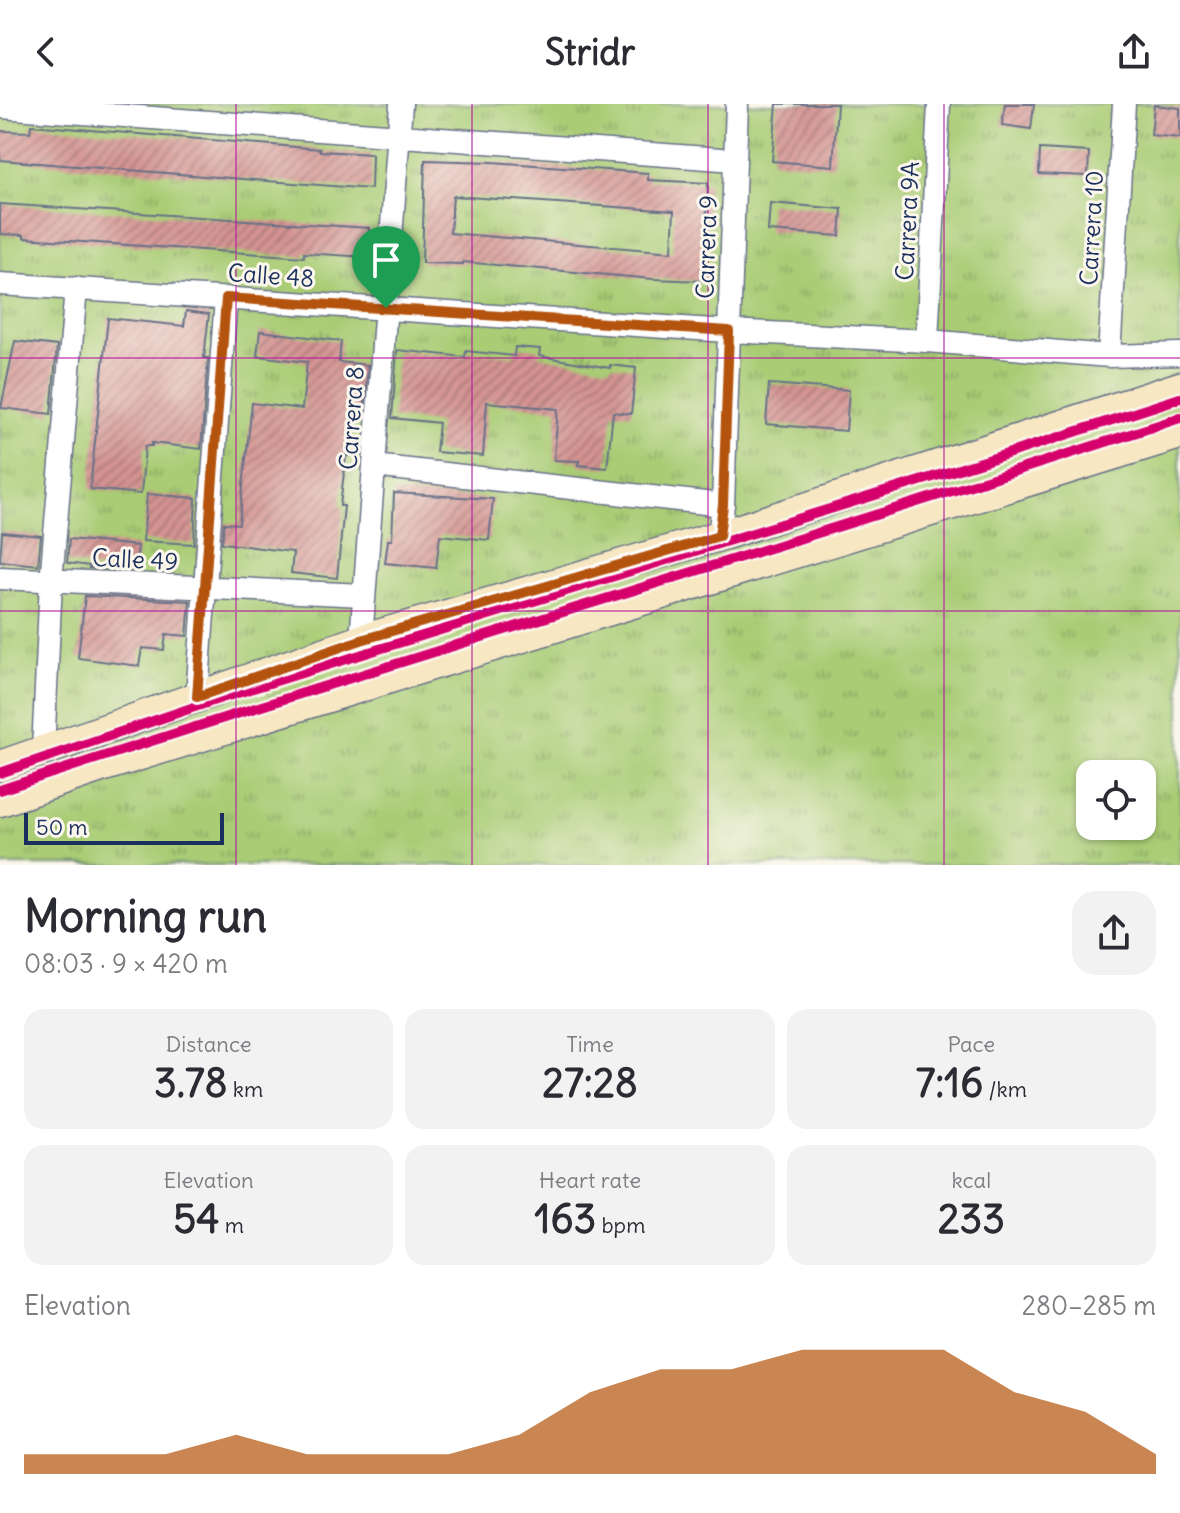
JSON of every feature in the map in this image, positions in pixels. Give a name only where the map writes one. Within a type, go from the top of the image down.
[{"type":"main road","points":[[0,766],[361,640],[719,536],[1180,387]]},
{"type":"main road","points":[[0,801],[98,768],[1180,434]]},
{"type":"street","name":"Carrera 8","points":[[361,640],[401,104]]},
{"type":"street","name":"Carrera 9","points":[[719,536],[723,505],[737,104]]},
{"type":"street","name":"Carrera 9A","points":[[927,341],[939,104]]},
{"type":"street","name":"Carrera 10","points":[[1109,356],[1124,104]]},
{"type":"street","points":[[0,107],[735,160]]},
{"type":"street","name":"Calle 48","points":[[0,284],[927,341],[1109,356],[1180,354]]},
{"type":"street","points":[[43,751],[51,581],[76,288]]},
{"type":"street","points":[[197,697],[226,298]]},
{"type":"street","points":[[374,466],[723,505]]},
{"type":"street","name":"Calle 49","points":[[0,578],[364,595]]},
{"type":"green space","points":[[0,104],[1180,104],[1180,865],[0,865]]},
{"type":"building","points":[[777,104],[837,104],[833,166],[772,161]]},
{"type":"building","points":[[1005,104],[1034,104],[1031,129],[1002,125]]},
{"type":"building","points":[[1154,105],[1180,108],[1180,138],[1151,135]]},
{"type":"building","points":[[31,125],[372,154],[371,189],[0,160],[0,131],[30,132]]},
{"type":"building","points":[[1040,149],[1089,152],[1088,176],[1039,174]]},
{"type":"building","points":[[425,160],[648,173],[648,180],[708,183],[703,281],[463,262],[422,263]],"holes":[[[453,196],[674,211],[672,252],[450,233]]]},
{"type":"building","points":[[770,203],[842,209],[840,236],[768,231]]},
{"type":"building","points":[[0,204],[369,228],[367,257],[304,253],[304,257],[24,238],[24,235],[0,234]]},
{"type":"building","points":[[186,311],[209,314],[201,449],[152,443],[152,446],[145,446],[141,494],[90,489],[108,318],[184,326]]},
{"type":"building","points":[[260,331],[341,341],[339,362],[368,365],[364,414],[352,413],[340,506],[344,506],[337,578],[291,573],[293,552],[222,543],[224,523],[239,524],[252,403],[302,409],[307,362],[257,356]]},
{"type":"building","points":[[15,341],[57,346],[51,414],[1,408]]},
{"type":"building","points":[[515,347],[540,349],[539,356],[610,368],[610,365],[636,368],[631,414],[613,412],[607,468],[578,465],[579,461],[554,460],[558,409],[487,402],[483,456],[436,452],[439,423],[392,418],[397,350],[465,357],[466,351],[514,356]]},
{"type":"building","points":[[769,384],[849,390],[846,431],[766,424]]},
{"type":"building","points":[[394,493],[493,499],[489,540],[440,535],[436,568],[385,563],[388,540],[392,540]]},
{"type":"building","points":[[147,494],[196,498],[194,544],[143,541]]},
{"type":"building","points":[[2,532],[41,536],[38,565],[0,561]]},
{"type":"building","points":[[69,539],[138,546],[135,570],[89,568],[67,563]]},
{"type":"building","points":[[85,596],[190,601],[187,636],[166,634],[164,650],[142,648],[139,666],[78,658]]},
{"type":"cycle path","points":[[0,773],[218,699],[1180,398]]},
{"type":"cycle path","points":[[0,790],[1180,418]]},
{"type":"route","points":[[226,298],[386,308],[729,331],[723,505],[719,536],[361,640],[197,697],[226,298]]}]
